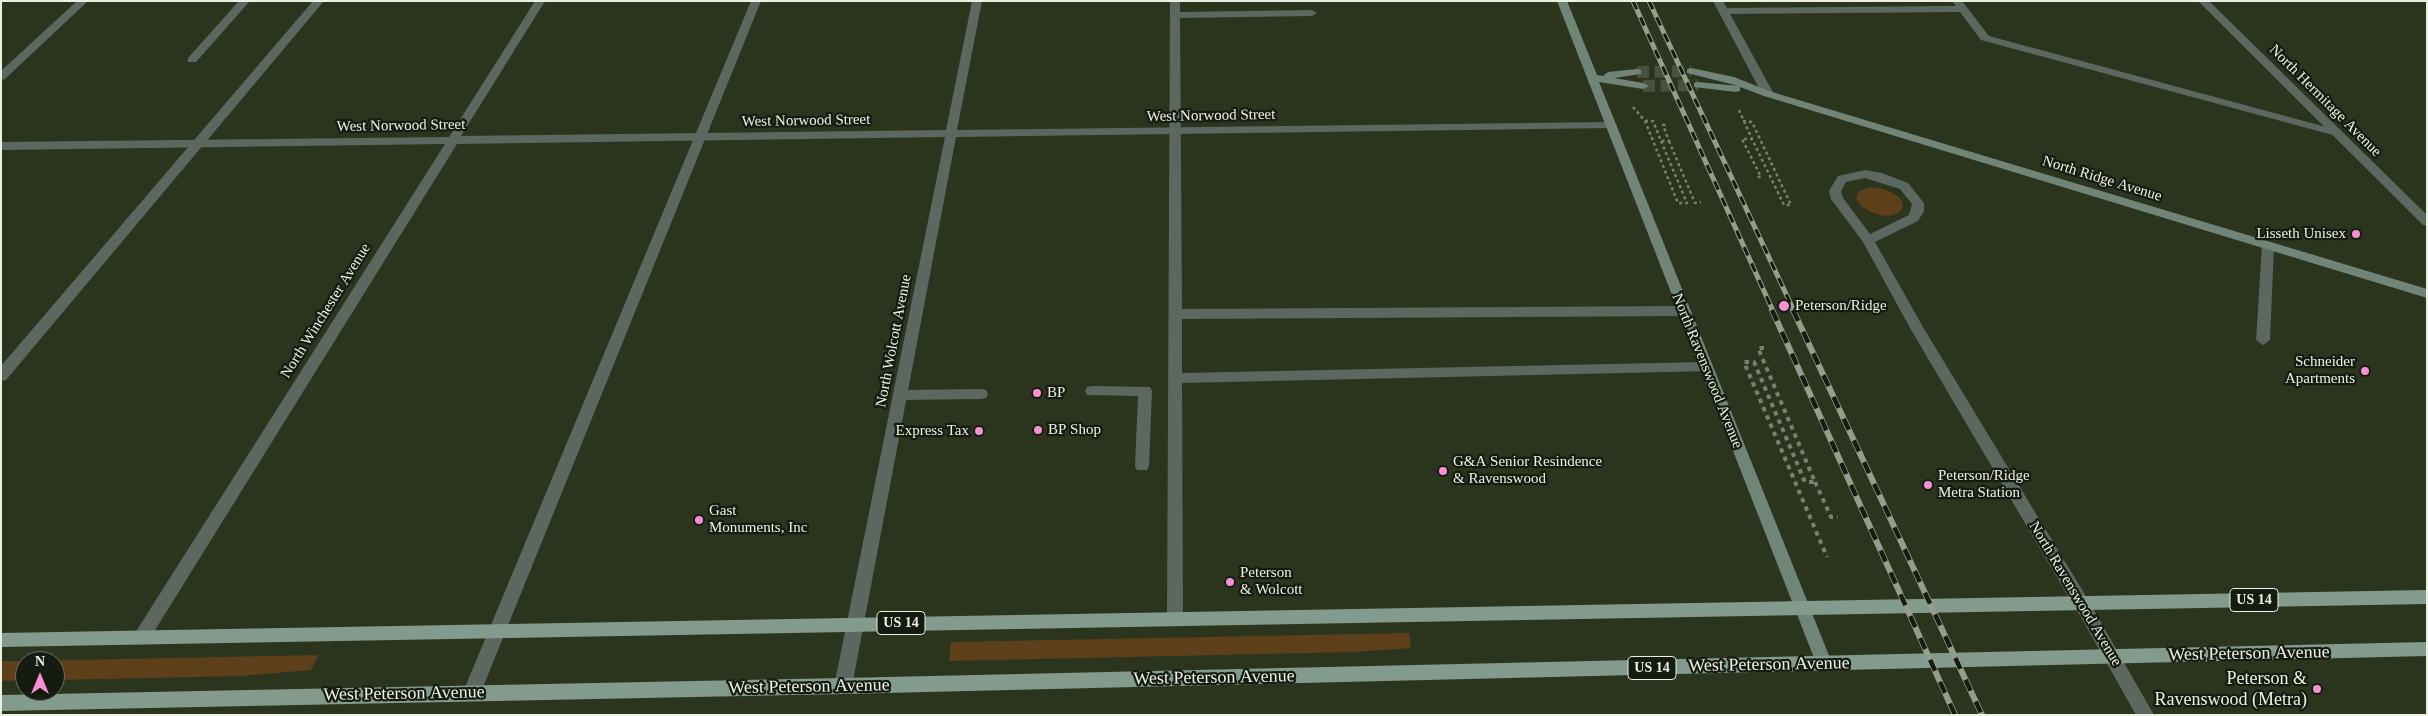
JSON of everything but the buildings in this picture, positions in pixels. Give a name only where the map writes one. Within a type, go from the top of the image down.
[{"type":"main road","points":[[1562,1],[1592,78]]},
{"type":"main road","name":"North Ridge Avenue","points":[[1691,71],[1730,79],[1768,94],[2427,294]]},
{"type":"main road","points":[[1592,78],[1636,72]]},
{"type":"main road","points":[[1592,78],[1643,86]]},
{"type":"main road","name":"North Ravenswood Avenue","points":[[1592,78],[1824,663]]},
{"type":"main road","name":"North Ridge Avenue","points":[[1698,85],[1768,94]]},
{"type":"main road","name":"US 14","points":[[1,640],[2427,596]]},
{"type":"main road","name":"West Peterson Avenue","points":[[1,703],[2427,650]]},
{"type":"street","points":[[1,77],[83,1]]},
{"type":"street","points":[[192,60],[245,1]]},
{"type":"street","points":[[1,376],[319,1]]},
{"type":"street","name":"North Winchester Avenue","points":[[141,638],[540,1]]},
{"type":"street","name":"North Wolcott Avenue","points":[[843,686],[977,1]]},
{"type":"street","points":[[1718,1],[1768,94]]},
{"type":"street","name":"North Hermitage Avenue","points":[[2203,1],[2427,222]]},
{"type":"street","points":[[1723,11],[1960,5],[1985,38],[2336,133]]},
{"type":"street","points":[[1175,618],[1175,8],[1312,12]]},
{"type":"street","name":"West Norwood Street","points":[[1,146],[1611,125]]},
{"type":"street","name":"North Ravenswood Avenue","points":[[1868,240],[1914,218],[1918,211],[1918,203],[1913,194],[1904,186],[1892,180],[1878,176],[1852,176],[1842,179],[1837,184],[1835,191],[1837,199],[1868,240],[1917,328],[2146,715]]},
{"type":"street","points":[[2263,340],[2268,246]]},
{"type":"street","points":[[1175,314],[1683,310]]},
{"type":"street","points":[[1175,378],[1706,367]]},
{"type":"street","points":[[1092,391],[1145,391],[1142,466]]},
{"type":"street","points":[[900,395],[981,394]]},
{"type":"lane","points":[[472,692],[756,1]]},
{"type":"path","points":[[1629,102],[1645,122],[1678,202],[1687,202],[1653,122],[1645,122]]},
{"type":"path","points":[[1737,105],[1743,121],[1784,205],[1791,205],[1752,122],[1743,121]]},
{"type":"path","points":[[1667,125],[1663,125],[1695,202],[1701,202]]},
{"type":"path","points":[[1752,139],[1742,139],[1761,177],[1757,178]]},
{"type":"path","points":[[1661,141],[1669,141]]},
{"type":"path","points":[[1764,348],[1758,348],[1815,482],[1831,517],[1838,516]]},
{"type":"path","points":[[1815,482],[1805,482],[1754,362],[1744,362],[1827,557]]},
{"type":"shaded area","points":[[1868,188],[1880,188],[1900,198],[1903,205],[1901,211],[1894,215],[1884,216],[1871,212],[1861,206],[1856,198],[1859,191]]},
{"type":"shaded area","points":[[1409,633],[1411,648],[1354,652],[949,661],[951,642]]},
{"type":"shaded area","points":[[318,655],[311,670],[241,676],[65,680],[65,660]]},
{"type":"shaded area","points":[[1,661],[15,661],[15,680],[1,681]]},
{"type":"tunnel","points":[[1637,72],[1691,71]]},
{"type":"tunnel","points":[[1643,86],[1698,85]]},
{"type":"railway","points":[[1633,1],[1773,311]]},
{"type":"railway","points":[[1649,1],[1794,311]]},
{"type":"railway","points":[[1772,310],[1955,715]]},
{"type":"railway","points":[[1793,310],[1982,715]]},
{"type":"place","name":"Lisseth Unisex","points":[[2356,234]]},
{"type":"place","name":"Peterson/Ridge","points":[[1784,306]]},
{"type":"place","name":"Schneider Apartments","points":[[2365,371]]},
{"type":"place","name":"BP","points":[[1037,393]]},
{"type":"place","name":"BP Shop","points":[[1038,430]]},
{"type":"place","name":"Express Tax","points":[[979,431]]},
{"type":"place","name":"G&A Senior Resindence & Ravenswood","points":[[1443,471]]},
{"type":"place","name":"Peterson/Ridge Metra Station","points":[[1928,485]]},
{"type":"place","name":"Gast Monuments, Inc","points":[[699,520]]},
{"type":"place","name":"Peterson & Wolcott","points":[[1230,582]]},
{"type":"place","name":"Peterson & Ravenswood (Metra)","points":[[2317,689]]}]
